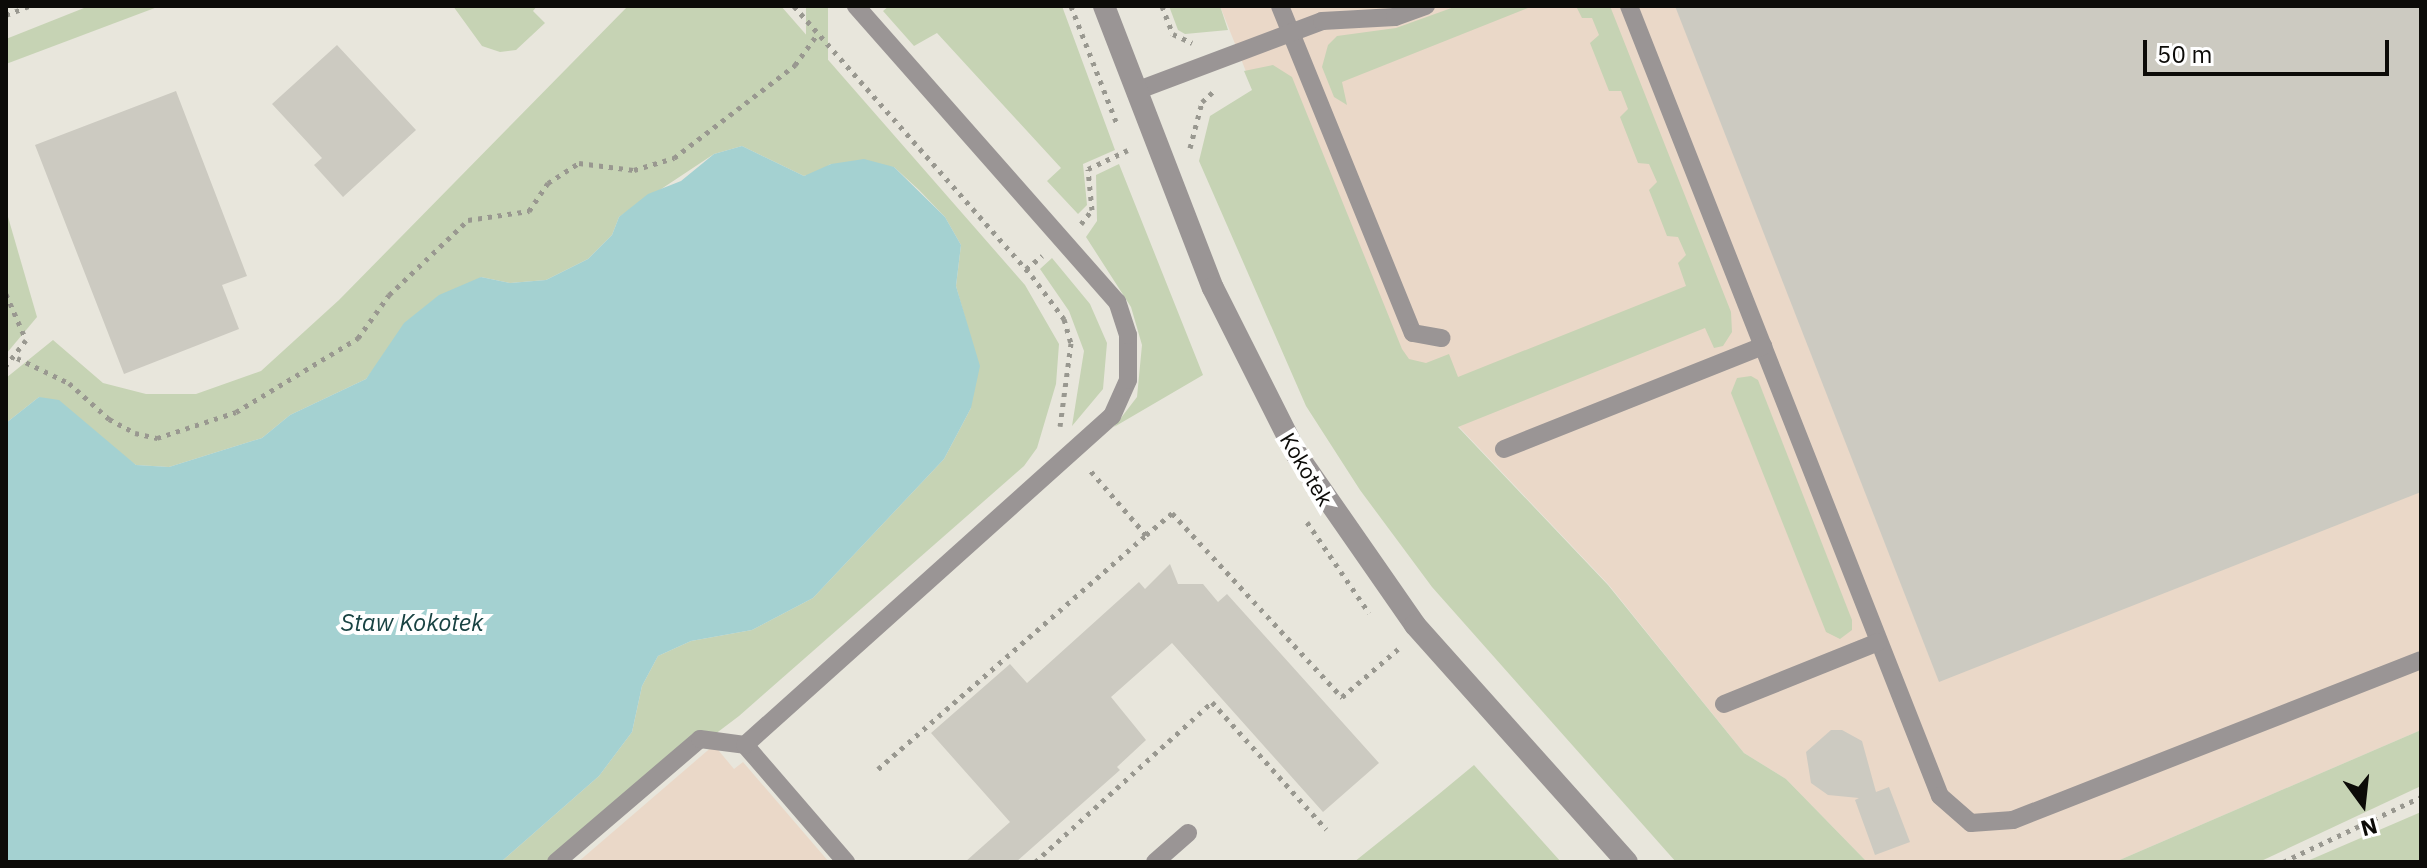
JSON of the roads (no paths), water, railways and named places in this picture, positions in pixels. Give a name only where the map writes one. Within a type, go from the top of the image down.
[{"type":"street","name":"Kokotek","points":[[1104,6],[1234,334],[1327,503],[1415,625],[1627,862]]},
{"type":"lane","points":[[745,745],[1112,416],[1128,380],[1128,335],[1117,302],[856,6]]},
{"type":"lane","points":[[1280,6],[1413,333],[1442,338]]},
{"type":"lane","points":[[1322,21],[1340,6]]},
{"type":"lane","points":[[1136,91],[1322,21],[1395,17],[1426,6]]},
{"type":"lane","points":[[1629,6],[1940,796],[1971,823],[2013,820],[2421,660]]},
{"type":"lane","points":[[1504,449],[1763,346]]},
{"type":"lane","points":[[1724,704],[1878,642]]},
{"type":"lane","points":[[556,862],[700,739],[745,745],[846,862]]},
{"type":"lane","points":[[1155,862],[1188,833]]},
{"type":"water","name":"Staw Kokotek","points":[[742,146],[804,176],[831,164],[864,159],[894,167],[945,217],[961,245],[956,286],[980,366],[971,408],[944,459],[813,598],[752,630],[691,641],[658,656],[642,686],[632,732],[599,776],[501,862],[6,862],[6,423],[39,397],[59,400],[136,465],[169,467],[262,438],[290,415],[366,379],[404,323],[439,295],[481,277],[510,283],[546,280],[588,259],[612,235],[619,217],[648,194],[681,181],[714,154]]}]
